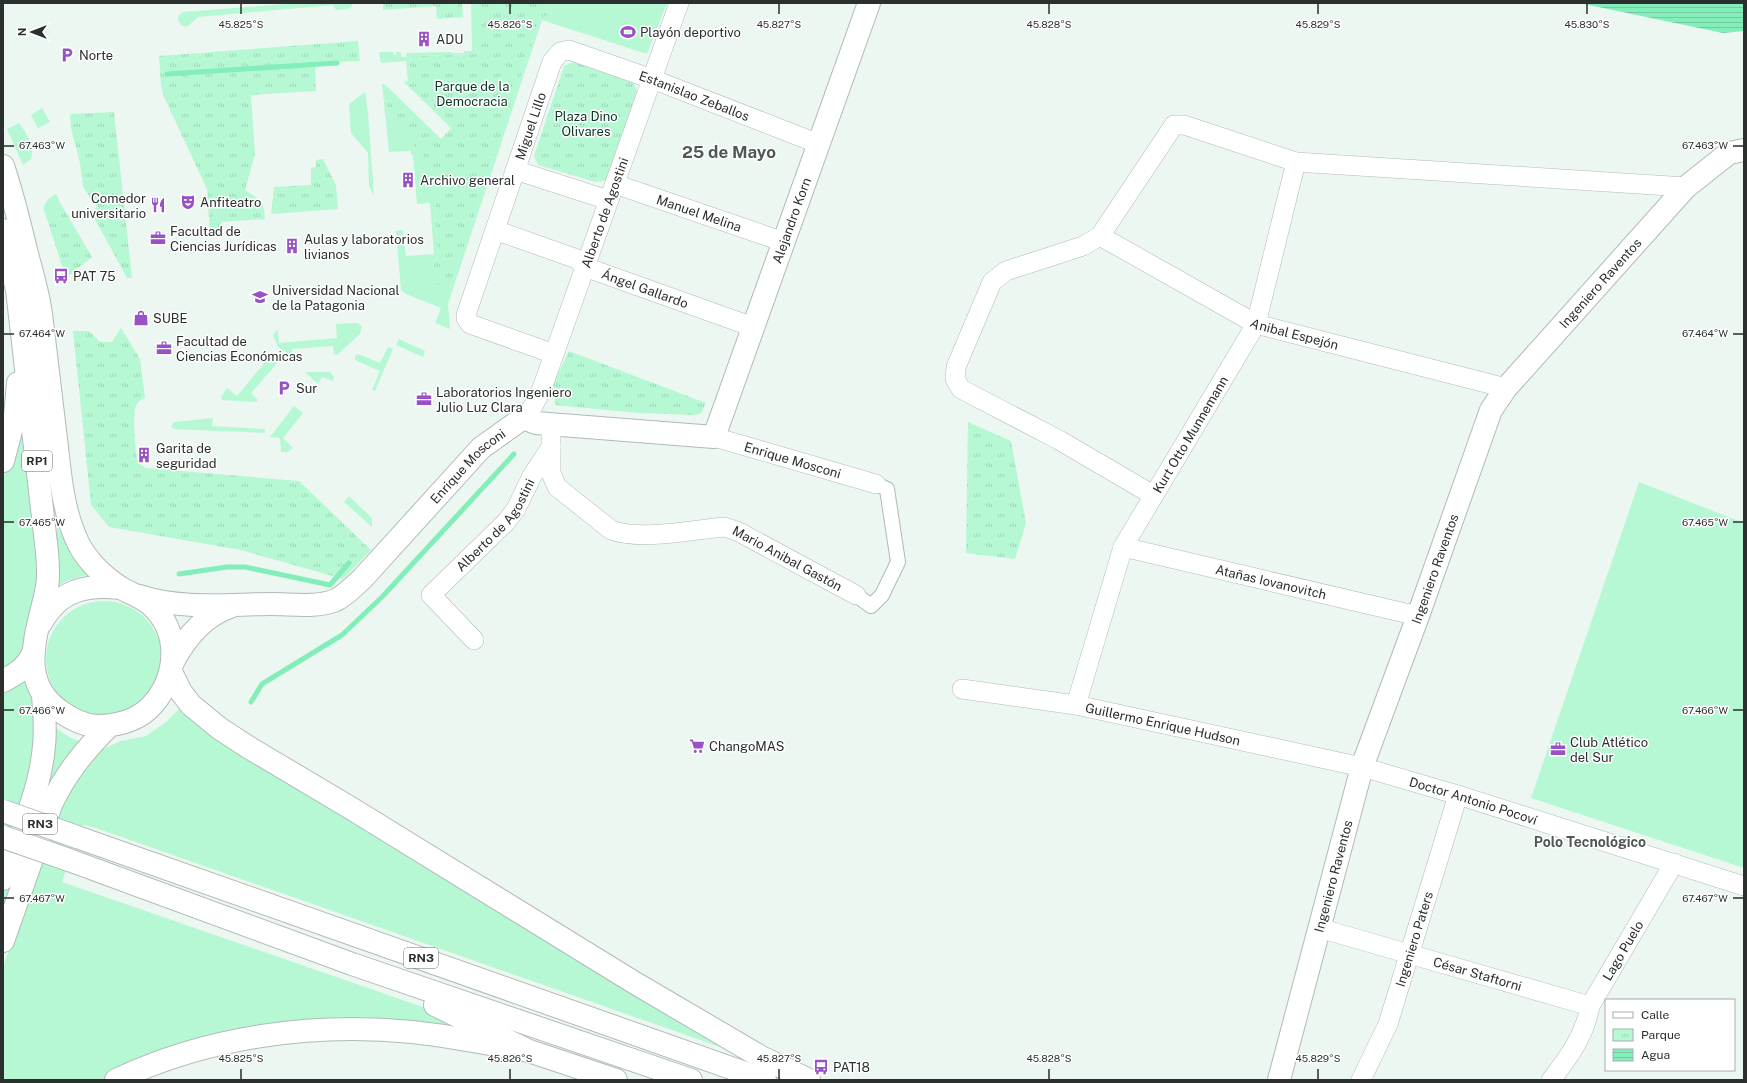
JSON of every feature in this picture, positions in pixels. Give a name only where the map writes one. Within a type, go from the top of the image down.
[{"type":"main road","name":"Alejandro Korn","points":[[714,437],[752,327],[784,242],[869,3]]},
{"type":"main road","name":"Ingeniero Raventos","points":[[1283,1078],[1319,928],[1362,767],[1418,616],[1491,410],[1506,388],[1686,187],[1729,153],[1744,150]]},
{"type":"main road","name":"RP1","points":[[3,166],[11,190],[42,318],[62,489],[69,520],[82,551],[100,571],[152,606],[162,618],[169,632],[172,648],[172,668],[162,692],[148,709],[130,721],[109,726],[90,725],[72,719],[56,708],[43,694],[33,669],[32,655],[47,584],[47,552],[17,290],[3,230]]},
{"type":"main road","points":[[3,461],[15,416],[18,392],[17,290]]},
{"type":"main road","name":"Enrique Mosconi","points":[[130,592],[155,601],[172,604],[234,606],[320,603],[336,600],[345,595],[389,551],[482,448],[523,418],[536,423],[714,437]]},
{"type":"main road","name":"RP1","points":[[37,631],[47,613],[62,598],[80,589],[101,586],[130,592]]},
{"type":"main road","name":"Enrique Mosconi","points":[[172,668],[184,643],[200,626],[218,610],[234,606]]},
{"type":"main road","points":[[3,681],[27,665],[32,655]]},
{"type":"main road","points":[[172,668],[181,692],[191,705],[219,728],[248,748],[369,820],[628,979],[761,1057],[809,1080]]},
{"type":"main road","points":[[3,879],[32,799],[42,765],[45,729],[43,694]]},
{"type":"main road","points":[[3,941],[59,788],[70,770],[94,741],[109,726]]},
{"type":"main road","name":"RN3","points":[[3,811],[765,1080]]},
{"type":"main road","name":"RN3","points":[[3,837],[352,964],[691,1080]]},
{"type":"main road","points":[[352,964],[529,1051],[616,1080]]},
{"type":"main road","points":[[116,1080],[160,1060],[222,1044],[274,1034],[336,1028],[411,1032],[459,1038],[529,1051]]},
{"type":"street","name":"Alberto de Agostini","points":[[523,418],[532,408],[541,391],[679,3]]},
{"type":"street","name":"Estanislao Zeballos","points":[[569,50],[652,79],[819,144]]},
{"type":"street","name":"Miguel Lillo","points":[[554,354],[470,324],[466,318],[466,315],[552,62],[557,54],[569,50]]},
{"type":"street","points":[[1152,495],[1059,440],[961,389],[955,379],[956,367],[992,282],[1006,271],[1082,246],[1100,236],[1174,125],[1184,125],[1296,162],[1686,187]]},
{"type":"street","name":"Kurt Otto Munnemann","points":[[1076,705],[1123,546],[1152,495],[1256,324],[1296,162]]},
{"type":"street","name":"Manuel Melina","points":[[515,170],[612,192],[784,242]]},
{"type":"street","name":"Ángel Gallardo","points":[[495,230],[577,259],[585,267],[752,327]]},
{"type":"street","name":"Anibal Espejón","points":[[1100,236],[1256,324],[1506,388]]},
{"type":"street","name":"Mario Anibal Gastón","points":[[551,424],[551,473],[557,487],[611,530],[621,534],[638,536],[724,527],[737,532],[856,595]]},
{"type":"street","name":"Enrique Mosconi","points":[[714,437],[876,484]]},
{"type":"street","name":"Alberto de Agostini","points":[[474,640],[431,595],[506,522],[516,509],[532,476],[551,447]]},
{"type":"street","points":[[856,595],[872,606],[882,595],[898,562],[887,490],[876,484]]},
{"type":"street","name":"Atañas Iovanovitch","points":[[1123,546],[1418,616]]},
{"type":"street","name":"Guillermo Enrique Hudson","points":[[962,689],[1076,705],[1362,767]]},
{"type":"street","name":"Doctor Antonio Pocoví","points":[[1362,767],[1744,886]]},
{"type":"street","name":"Ingeniero Paters","points":[[1361,1080],[1388,1024],[1458,796]]},
{"type":"street","name":"Lago Puelo","points":[[1551,1080],[1575,1048],[1588,1021],[1590,1006],[1674,863]]},
{"type":"street","name":"César Staftorni","points":[[1319,928],[1590,1006]]},
{"type":"green space","points":[[299,3],[353,4],[348,9],[336,10],[333,5],[198,17],[187,27],[181,25],[178,19],[179,15],[183,12]]},
{"type":"green space","points":[[383,3],[462,3],[463,17],[437,19],[436,6],[383,10]]},
{"type":"green space","points":[[471,3],[480,3],[480,44],[475,54],[411,56],[407,73],[406,61],[381,63],[379,52],[393,52],[393,55],[396,55],[396,52],[401,52],[401,57],[406,57],[406,53],[464,53],[464,51],[472,51]]},
{"type":"green space","name":"Parque de la Democracia","points":[[480,3],[549,3],[553,13],[540,18],[450,289],[427,280],[438,257],[435,206],[443,179],[389,116],[384,94],[390,89],[441,139],[451,128],[404,82],[408,81],[407,73],[411,56],[475,54],[480,44]]},
{"type":"green space","points":[[549,3],[667,3],[647,54],[542,20],[448,304],[450,329],[435,323],[441,308],[406,294],[401,290],[396,231],[403,230],[406,256],[434,254],[430,203],[417,204],[413,155],[411,155],[411,151],[389,152],[382,84],[390,89],[384,94],[389,116],[444,179],[435,206],[438,257],[431,269],[450,289],[540,18],[553,13]]},
{"type":"green space","points":[[358,41],[360,61],[315,63],[316,91],[251,95],[255,154],[245,190],[260,201],[264,208],[265,219],[221,222],[221,233],[210,233],[207,189],[164,97],[161,86],[159,56]]},
{"type":"green space","name":"Plaza Dino Olivares","points":[[576,61],[632,81],[637,90],[608,180],[596,182],[538,165],[534,156],[564,66]]},
{"type":"green space","points":[[365,92],[374,196],[369,186],[368,153],[351,133],[349,104]]},
{"type":"green space","points":[[42,108],[50,122],[38,128],[31,115]]},
{"type":"green space","points":[[114,112],[132,278],[127,278],[91,212],[97,207],[83,187],[80,163],[71,128],[70,114]]},
{"type":"green space","points":[[19,123],[30,140],[32,149],[31,159],[23,165],[7,129]]},
{"type":"green space","points":[[323,159],[336,185],[338,209],[271,214],[274,187],[311,185],[311,168],[316,167],[316,160]]},
{"type":"green space","points":[[56,194],[61,204],[46,216],[44,209],[45,203]]},
{"type":"green space","points":[[61,204],[92,257],[66,278],[46,216]]},
{"type":"green space","points":[[358,323],[362,327],[360,334],[337,355],[334,354],[333,346],[292,349],[292,356],[278,347],[273,335],[278,329],[279,343],[337,338],[336,324]]},
{"type":"green space","points":[[121,328],[140,359],[145,398],[137,403],[134,414],[138,463],[146,468],[299,481],[371,550],[343,579],[241,550],[109,527],[91,505],[73,331],[89,331],[100,342],[112,342]]},
{"type":"green space","points":[[399,339],[425,351],[423,357],[396,345]]},
{"type":"green space","points":[[388,347],[393,349],[375,391],[372,390],[380,371],[355,360],[355,356],[358,354],[380,363]]},
{"type":"green space","points":[[569,351],[706,403],[701,413],[696,415],[638,413],[555,405],[554,382]]},
{"type":"green space","points":[[271,355],[279,361],[251,393],[258,400],[257,402],[222,400],[221,397],[227,388],[237,396]]},
{"type":"green space","points":[[305,372],[330,372],[334,377],[333,381],[322,377],[318,384]]},
{"type":"green space","points":[[23,405],[39,585],[26,646],[19,661],[3,672],[3,478],[14,446]]},
{"type":"green space","points":[[294,406],[303,413],[283,438],[293,448],[288,452],[281,452],[280,438],[270,437]]},
{"type":"green space","points":[[213,418],[212,426],[265,429],[265,433],[174,429],[171,427],[174,422]]},
{"type":"green space","points":[[968,422],[1011,441],[1026,523],[1015,559],[966,553]]},
{"type":"green space","points":[[1639,482],[1744,523],[1744,868],[1531,798]]},
{"type":"green space","points":[[349,496],[372,518],[372,527],[344,502]]},
{"type":"green space","points":[[57,526],[74,559],[90,574],[66,581],[54,588]]},
{"type":"green space","points":[[104,601],[115,602],[126,606],[145,618],[157,637],[161,648],[161,670],[157,681],[145,700],[126,712],[115,716],[104,717],[93,716],[82,712],[63,700],[51,681],[47,670],[46,659],[47,648],[51,637],[63,618],[82,606],[93,602]]},
{"type":"green space","points":[[29,679],[35,720],[33,762],[23,795],[3,849],[3,694]]},
{"type":"green space","points":[[181,707],[198,726],[746,1056],[93,827],[82,825],[62,882],[489,1030],[386,1028],[130,1066],[103,1080],[3,1080],[3,968],[56,808],[87,763],[103,749],[121,741],[146,736],[166,722]]},
{"type":"green space","points":[[54,727],[71,738],[83,742],[3,911],[3,895],[46,781]]},
{"type":"water","points":[[1579,3],[1744,3],[1744,31],[1723,33]]},
{"type":"waterway","points":[[167,74],[337,63]]},
{"type":"waterway","points":[[251,702],[262,684],[342,635],[382,597],[514,454]]},
{"type":"waterway","points":[[179,574],[227,567],[245,567],[330,585],[349,563]]},
{"type":"place","name":"Playón deportivo","points":[[628,32]]},
{"type":"place","name":"ADU","points":[[424,39]]},
{"type":"place","name":"Norte","points":[[67,55]]},
{"type":"place","name":"Archivo general","points":[[408,180]]},
{"type":"place","name":"Anfiteatro","points":[[188,202]]},
{"type":"place","name":"Comedor universitario","points":[[158,205]]},
{"type":"place","name":"Facultad de Ciencias Jurídicas","points":[[158,238]]},
{"type":"place","name":"Aulas y laboratorios livianos","points":[[292,246]]},
{"type":"place","name":"PAT 75","points":[[61,276]]},
{"type":"place","name":"Universidad Nacional de la Patagonia","points":[[260,297]]},
{"type":"place","name":"SUBE","points":[[141,318]]},
{"type":"place","name":"Facultad de Ciencias Económicas","points":[[164,348]]},
{"type":"place","name":"Sur","points":[[284,388]]},
{"type":"place","name":"Laboratorios Ingeniero Julio Luz Clara","points":[[424,399]]},
{"type":"place","name":"Garita de seguridad","points":[[144,455]]},
{"type":"place","name":"ChangoMAS","points":[[697,746]]},
{"type":"place","name":"Club Atlético del Sur","points":[[1558,749]]},
{"type":"place","name":"PAT18","points":[[821,1067]]},
{"type":"district","name":"25 de Mayo","points":[[729,152]]},
{"type":"district","name":"Polo Tecnológico","points":[[1590,842]]}]
